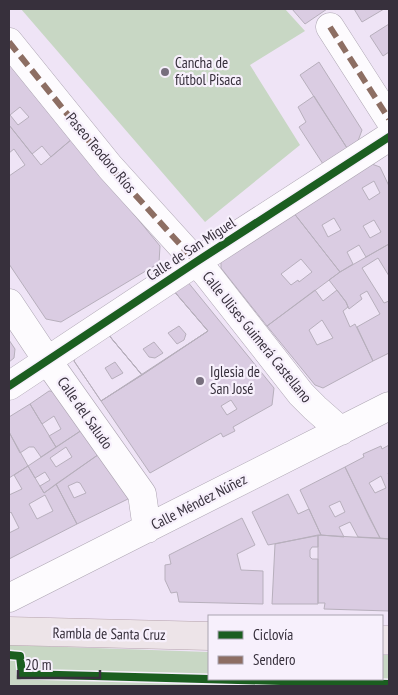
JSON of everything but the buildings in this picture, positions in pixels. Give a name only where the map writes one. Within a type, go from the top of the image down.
[{"type":"main road","name":"Rambla de Santa Cruz","points":[[9,632],[208,636]]},
{"type":"street","points":[[330,27],[389,133]]},
{"type":"street","name":"Paseo Teodoro Ríos","points":[[9,42],[110,167],[196,262]]},
{"type":"street","name":"Calle de San Miguel","points":[[9,386],[389,133]]},
{"type":"street","name":"Calle Ulises Guimerá Castellano","points":[[196,262],[301,394],[341,431]]},
{"type":"street","name":"Calle del Saludo","points":[[9,303],[142,494],[147,529]]},
{"type":"street","name":"Calle Méndez Núñez","points":[[9,598],[389,406]]},
{"type":"green space","points":[[21,9],[285,9],[305,31],[250,65],[300,145],[205,222]]},
{"type":"green space","points":[[9,645],[208,652],[208,680],[383,680],[383,655],[389,655],[389,686],[9,686]]},
{"type":"marked path","points":[[330,27],[389,119]]},
{"type":"marked path","points":[[9,42],[110,167],[196,262]]},
{"type":"cycle path","points":[[9,386],[389,137]]},
{"type":"cycle path","points":[[9,655],[20,656],[22,674],[208,679]]},
{"type":"cycle path","points":[[242,680],[389,684]]},
{"type":"place","name":"Cancha de fútbol Pisaca","points":[[165,72]]},
{"type":"place","name":"Iglesia de San José","points":[[200,381]]}]
